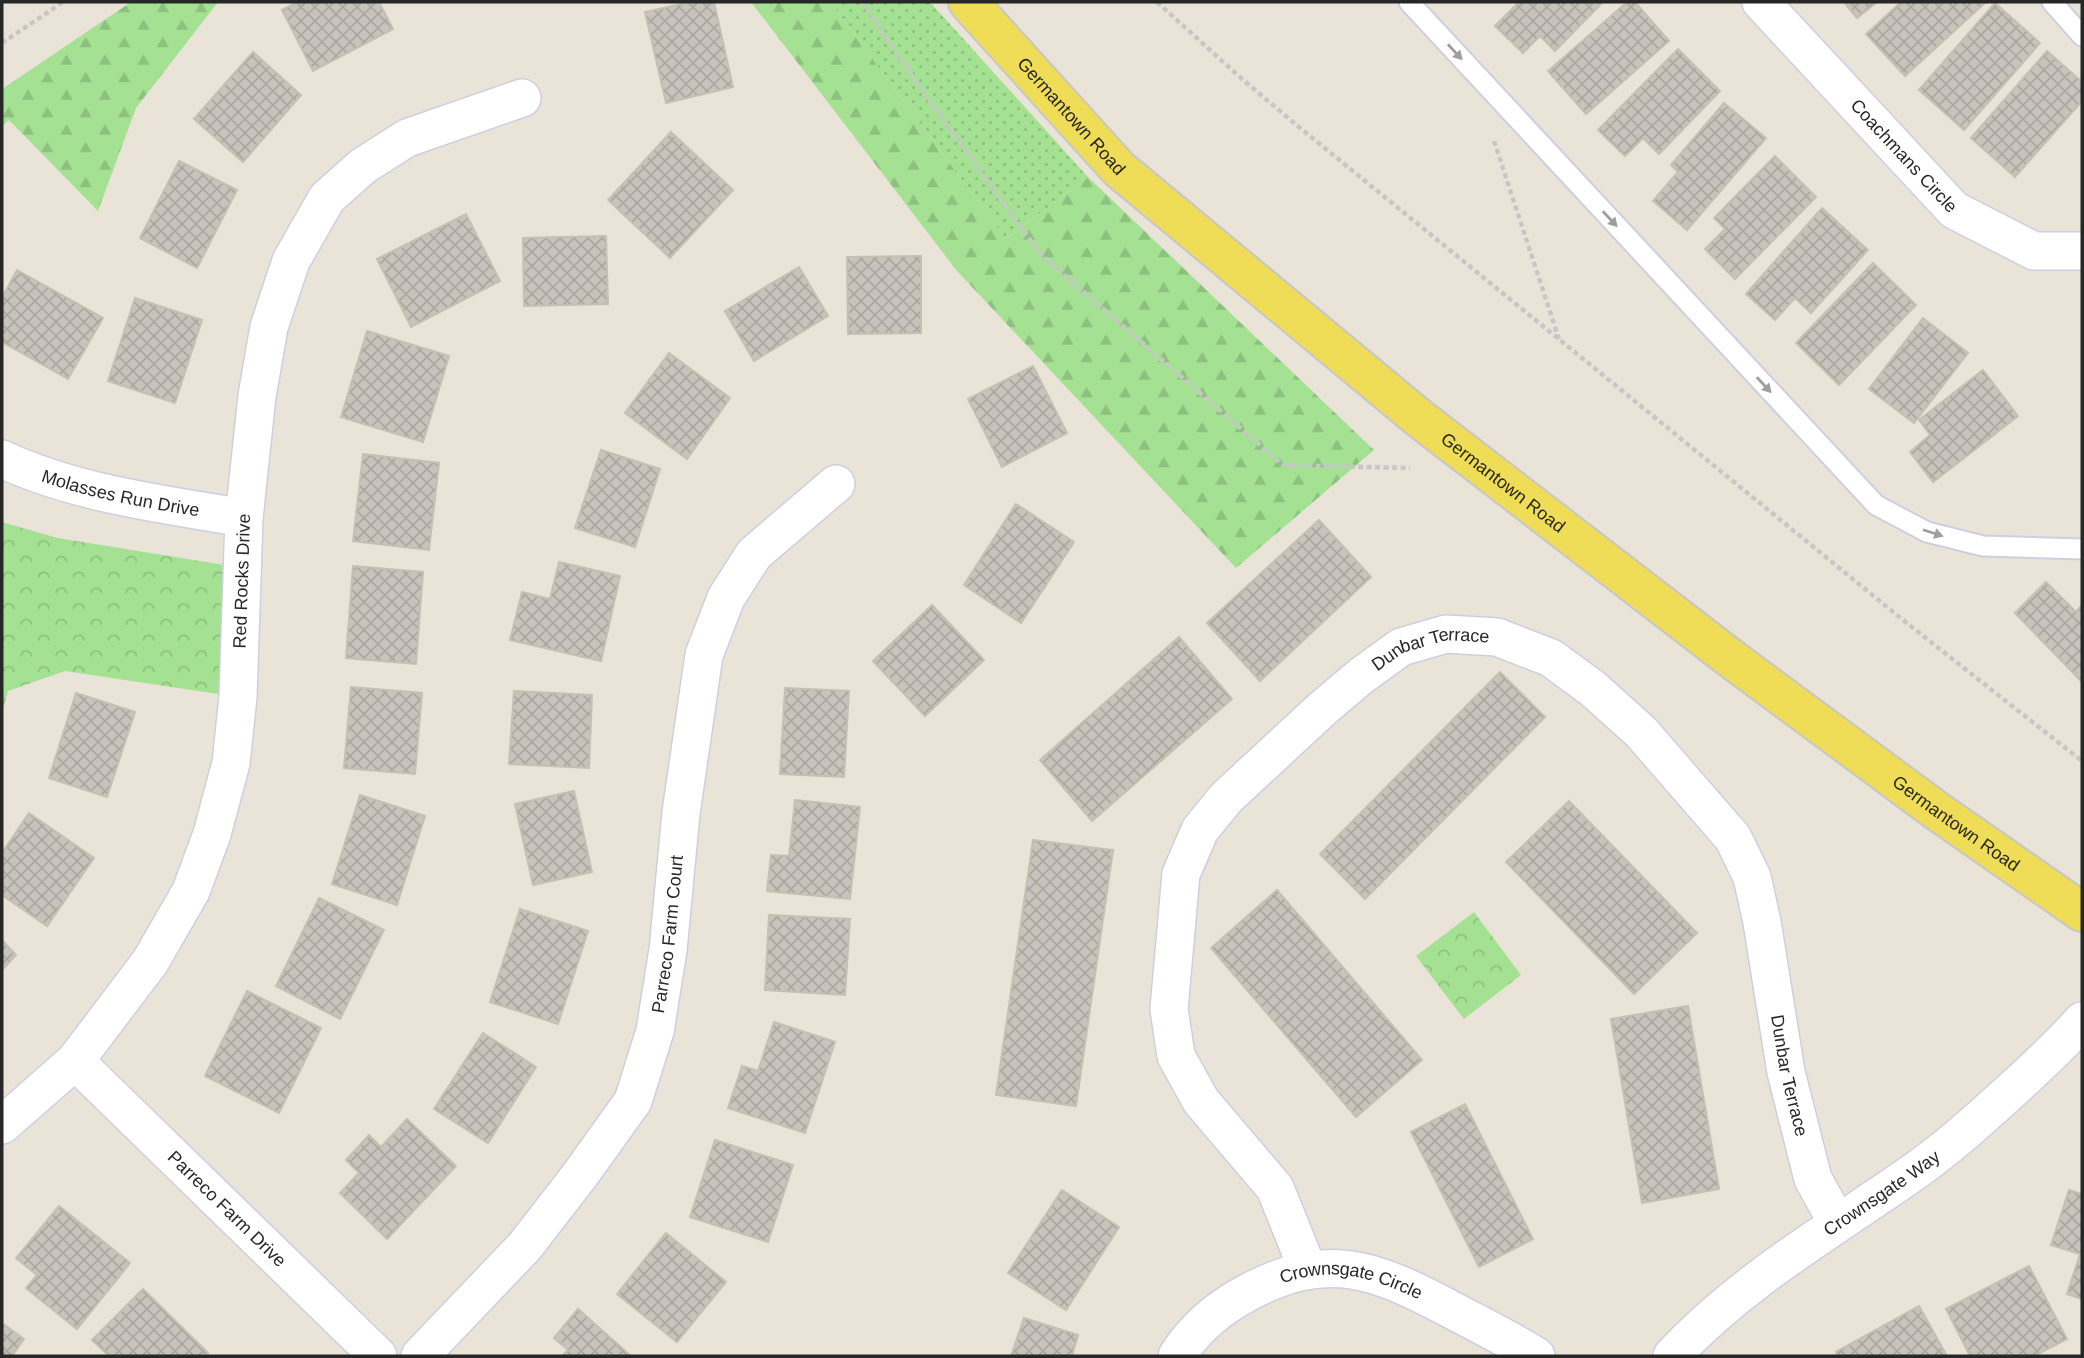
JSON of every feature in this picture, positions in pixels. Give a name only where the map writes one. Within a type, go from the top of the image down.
[{"type":"main road","name":"Germantown Road","points":[[968,2],[1119,169],[1419,418],[1729,657],[1937,811],[2082,912]]},
{"type":"street","name":"Coachmans Circle","points":[[1760,2],[1954,210],[2034,251],[2082,251]]},
{"type":"street","name":"Red Rocks Drive","points":[[2,1125],[75,1061],[150,962],[191,891],[212,834],[231,763],[238,697],[244,518],[257,396],[269,327],[291,261],[327,198],[363,166],[407,138],[522,97]]},
{"type":"street","name":"Molasses Run Drive","points":[[2,459],[30,472],[104,493],[244,518]]},
{"type":"street","name":"Parreco Farm Court","points":[[420,1356],[525,1246],[633,1101],[655,1031],[668,950],[681,813],[704,655],[726,598],[754,554],[836,484]]},
{"type":"street","name":"Dunbar Terrace","points":[[1308,1270],[1275,1188],[1201,1101],[1176,1056],[1169,1009],[1181,874],[1200,830],[1226,798],[1322,709],[1401,647],[1446,634],[1497,637],[1551,658],[1592,688],[1640,732],[1733,838],[1752,877],[1786,1072],[1813,1180],[1837,1222]]},
{"type":"street","name":"Crownsgate Way","points":[[1672,1356],[1732,1299],[1837,1222],[1909,1175],[1972,1126],[2064,1042],[2082,1021]]},
{"type":"street","name":"Parreco Farm Drive","points":[[75,1061],[378,1356]]},
{"type":"street","name":"Crownsgate Circle","points":[[1177,1356],[1206,1321],[1235,1299],[1270,1281],[1308,1270],[1347,1268],[1384,1277],[1419,1292],[1536,1356]]},
{"type":"lane","points":[[1409,2],[1876,505],[1927,532],[1983,546],[2082,549]]},
{"type":"lane","points":[[2052,2],[2082,36]]},
{"type":"path","points":[[2,43],[63,2]]},
{"type":"path","points":[[862,2],[1041,255],[1283,465],[1410,468]]},
{"type":"path","points":[[1157,2],[1289,119],[1903,620],[2082,761]]},
{"type":"path","points":[[1492,133],[1559,340]]},
{"type":"green space","points":[[131,2],[218,2],[136,108],[98,211],[9,120],[2,126],[2,89]]},
{"type":"green space","points":[[751,2],[830,2],[1006,239],[1088,177],[1374,450],[1236,568],[957,271]]},
{"type":"green space","points":[[830,2],[930,2],[1088,177],[1006,239]]},
{"type":"green space","points":[[2,522],[58,538],[243,568],[238,697],[65,671],[8,691],[2,713]]},
{"type":"green space","points":[[1474,912],[1521,975],[1464,1019],[1416,956]]},
{"type":"building","points":[[298,2],[379,2],[393,29],[313,71],[282,10]]},
{"type":"building","points":[[691,2],[714,2],[733,87],[666,103],[645,12]]},
{"type":"building","points":[[1519,2],[1603,2],[1555,51],[1540,36],[1523,53],[1495,26]]},
{"type":"building","points":[[1627,2],[1635,2],[1669,41],[1586,114],[1548,71]]},
{"type":"building","points":[[1844,2],[1877,2],[1857,18]]},
{"type":"building","points":[[1901,2],[1986,2],[1905,76],[1866,34]]},
{"type":"building","points":[[1995,3],[2040,43],[1964,130],[1919,90]]},
{"type":"building","points":[[1678,49],[1720,91],[1659,154],[1643,138],[1625,156],[1598,130]]},
{"type":"building","points":[[2047,51],[2082,82],[2082,101],[2015,177],[1971,138]]},
{"type":"building","points":[[253,52],[301,95],[243,162],[194,119]]},
{"type":"building","points":[[1724,103],[1766,138],[1687,230],[1653,201],[1678,172],[1671,165]]},
{"type":"building","points":[[671,132],[733,190],[670,258],[608,200]]},
{"type":"building","points":[[1775,156],[1816,197],[1735,279],[1705,249],[1725,229],[1714,218]]},
{"type":"building","points":[[179,161],[237,190],[197,268],[140,238]]},
{"type":"building","points":[[1822,208],[1868,250],[1811,313],[1795,298],[1775,320],[1746,294]]},
{"type":"building","points":[[466,214],[500,281],[411,327],[377,259]]},
{"type":"building","points":[[606,236],[608,304],[524,306],[523,238]]},
{"type":"building","points":[[921,256],[921,333],[848,334],[847,257]]},
{"type":"building","points":[[1873,263],[1916,305],[1839,385],[1796,343]]},
{"type":"building","points":[[799,267],[828,316],[754,361],[725,311]]},
{"type":"building","points":[[17,270],[103,318],[68,379],[2,342],[2,298]]},
{"type":"building","points":[[135,298],[202,320],[175,403],[108,381]]},
{"type":"building","points":[[1923,318],[1968,353],[1914,423],[1869,389]]},
{"type":"building","points":[[367,331],[449,356],[423,442],[341,417]]},
{"type":"building","points":[[669,353],[730,398],[687,459],[625,413]]},
{"type":"building","points":[[1033,366],[1067,433],[1002,467],[968,399]]},
{"type":"building","points":[[1983,370],[2018,416],[1933,482],[1910,452],[1930,435],[1919,420]]},
{"type":"building","points":[[601,450],[660,469],[635,547],[575,528]]},
{"type":"building","points":[[363,454],[439,463],[429,550],[353,541]]},
{"type":"building","points":[[1016,504],[1074,542],[1021,623],[964,585]]},
{"type":"building","points":[[1319,520],[1371,577],[1260,681],[1207,623]]},
{"type":"building","points":[[559,562],[620,576],[601,661],[510,640],[522,592],[550,599]]},
{"type":"building","points":[[353,566],[423,572],[416,664],[346,658]]},
{"type":"building","points":[[2046,582],[2076,612],[2082,605],[2082,682],[2015,613]]},
{"type":"building","points":[[932,605],[984,660],[925,716],[873,661]]},
{"type":"building","points":[[1179,637],[1232,699],[1092,821],[1040,760]]},
{"type":"building","points":[[1500,672],[1545,717],[1365,899],[1320,854]]},
{"type":"building","points":[[351,687],[422,693],[415,774],[344,768]]},
{"type":"building","points":[[785,688],[849,691],[844,777],[780,774]]},
{"type":"building","points":[[514,691],[592,695],[589,768],[509,764]]},
{"type":"building","points":[[76,693],[135,712],[107,797],[49,778]]},
{"type":"building","points":[[574,791],[592,872],[533,885],[515,804]]},
{"type":"building","points":[[360,795],[425,816],[397,905],[332,884]]},
{"type":"building","points":[[795,800],[860,807],[850,899],[767,891],[771,855],[789,856]]},
{"type":"building","points":[[1569,801],[1697,933],[1634,994],[1506,862]]},
{"type":"building","points":[[29,813],[94,858],[47,926],[2,895],[2,853]]},
{"type":"building","points":[[1033,840],[1113,850],[1076,1106],[996,1095]]},
{"type":"building","points":[[1277,890],[1422,1060],[1356,1117],[1211,948]]},
{"type":"building","points":[[319,898],[384,930],[340,1019],[276,986]]},
{"type":"building","points":[[520,909],[588,931],[558,1024],[490,1002]]},
{"type":"building","points":[[769,915],[850,919],[845,995],[765,990]]},
{"type":"building","points":[[2,940],[16,955],[2,970]]},
{"type":"building","points":[[247,991],[321,1028],[279,1113],[205,1076]]},
{"type":"building","points":[[1688,1006],[1719,1189],[1642,1203],[1611,1019]]},
{"type":"building","points":[[774,1022],[835,1042],[805,1133],[728,1108],[742,1066],[758,1071]]},
{"type":"building","points":[[483,1033],[536,1067],[488,1143],[434,1109]]},
{"type":"building","points":[[1465,1104],[1533,1239],[1479,1267],[1411,1132]]},
{"type":"building","points":[[407,1119],[456,1166],[387,1239],[340,1193],[359,1173],[346,1160],[369,1135],[381,1147]]},
{"type":"building","points":[[715,1140],[793,1165],[768,1242],[690,1217]]},
{"type":"building","points":[[1062,1190],[1119,1227],[1066,1310],[1008,1273]]},
{"type":"building","points":[[2069,1190],[2082,1194],[2082,1299],[2067,1294],[2080,1254],[2051,1245]]},
{"type":"building","points":[[59,1206],[130,1263],[77,1329],[26,1288],[37,1275],[16,1258]]},
{"type":"building","points":[[666,1233],[726,1282],[677,1342],[617,1294]]},
{"type":"building","points":[[2029,1266],[2067,1339],[2034,1356],[1970,1356],[1946,1309]]},
{"type":"building","points":[[143,1289],[208,1353],[204,1356],[109,1356],[92,1340]]},
{"type":"building","points":[[1919,1306],[1947,1356],[1838,1356],[1836,1352]]},
{"type":"building","points":[[578,1309],[631,1356],[562,1356],[568,1350],[554,1338]]},
{"type":"building","points":[[1024,1318],[1078,1335],[1072,1356],[1011,1356]]},
{"type":"building","points":[[2,1323],[24,1339],[12,1356],[2,1356]]}]
